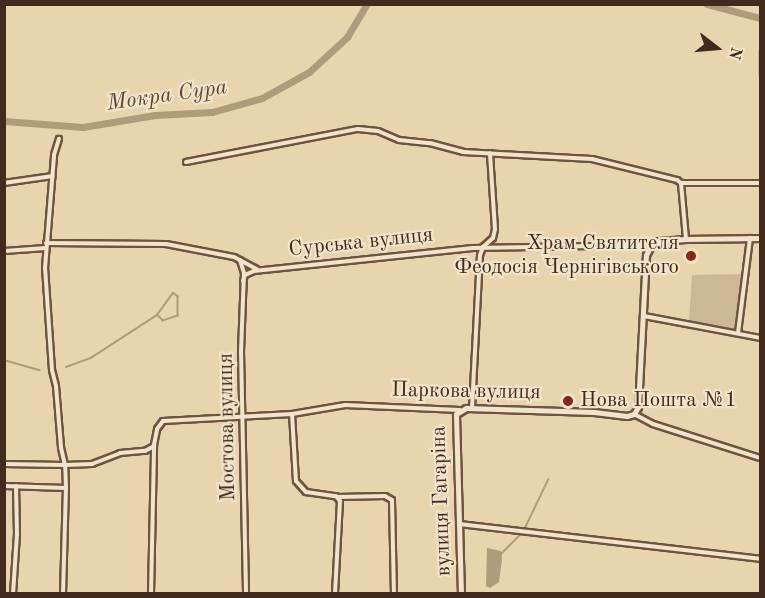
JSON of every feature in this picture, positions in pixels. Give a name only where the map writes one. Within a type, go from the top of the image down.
[{"type":"street","points":[[186,162],[358,129],[378,131],[399,140],[430,143],[463,152],[592,159],[666,177],[681,183],[760,183]]},
{"type":"street","points":[[59,139],[56,146],[46,245],[51,370],[56,386],[65,465],[63,594]]},
{"type":"street","points":[[472,408],[483,248],[493,238],[495,230],[490,153]]},
{"type":"street","points":[[4,183],[53,176]]},
{"type":"street","points":[[681,183],[687,239]]},
{"type":"street","points":[[738,333],[750,238]]},
{"type":"street","name":"Сурська вулиця","points":[[243,281],[248,273],[262,270],[483,248],[651,245],[658,241],[687,239],[760,238]]},
{"type":"street","name":"Сурська вулиця","points":[[4,251],[46,245],[166,244],[240,261],[262,270]]},
{"type":"street","points":[[634,414],[638,407],[646,255],[651,245]]},
{"type":"street","name":"Мостова вулиця","points":[[240,261],[243,281],[242,416],[246,594]]},
{"type":"street","points":[[644,316],[760,338]]},
{"type":"street","name":"Паркова вулиця","points":[[154,445],[157,429],[163,421],[292,414],[345,405],[594,412],[627,416],[634,414],[653,424],[760,458]]},
{"type":"street","name":"вулиця Гагаріна","points":[[460,410],[455,418],[461,594]]},
{"type":"street","points":[[292,414],[296,481],[300,488],[313,495],[386,496],[392,500],[394,594]]},
{"type":"street","points":[[4,464],[92,464],[120,453],[145,451],[154,445]]},
{"type":"street","points":[[151,594],[154,445]]},
{"type":"street","points":[[4,486],[66,488]]},
{"type":"street","points":[[13,594],[17,534],[16,486]]},
{"type":"street","points":[[335,594],[340,502],[338,497]]},
{"type":"street","points":[[459,524],[760,559]]},
{"type":"shaded area","points":[[743,274],[737,331],[689,322],[692,275]]},
{"type":"shaded area","points":[[487,548],[501,551],[502,559],[499,582],[490,588],[486,586]]},
{"type":"waterway","name":"Мокра Сура","points":[[4,121],[83,127],[155,115],[212,112],[262,98],[309,72],[347,37],[367,4]]},
{"type":"waterway","name":"Мокра Сура","points":[[707,4],[760,18]]},
{"type":"waterway","points":[[760,51],[760,75]]},
{"type":"waterway","points":[[66,367],[91,358],[157,315],[173,293],[178,296],[178,316],[163,321],[157,315]]},
{"type":"waterway","points":[[4,360],[40,370]]},
{"type":"waterway","points":[[501,554],[523,532],[548,480]]},
{"type":"place","name":"Храм Святителя Феодосія Чернігівського","points":[[691,256]]},
{"type":"place","name":"Нова Пошта №1","points":[[568,401]]}]
